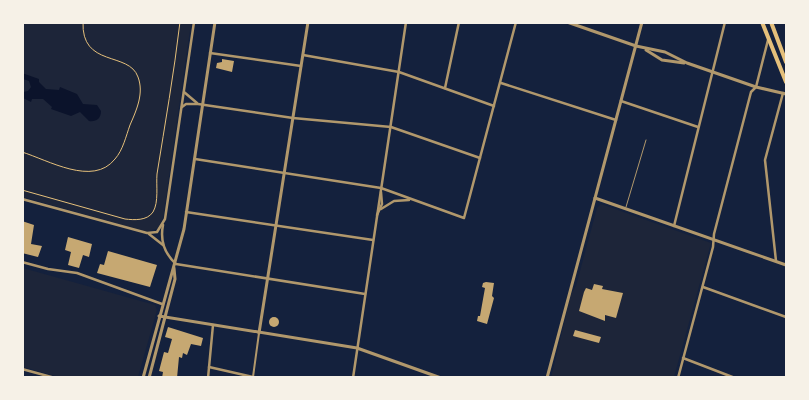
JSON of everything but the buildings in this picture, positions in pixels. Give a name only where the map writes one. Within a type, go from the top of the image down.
[{"type":"highway","points":[[762,22],[786,82]]},
{"type":"highway","points":[[773,24],[786,62]]},
{"type":"street","points":[[149,378],[175,279],[175,265],[168,255],[161,235],[194,22]]},
{"type":"street","points":[[143,378],[162,304],[175,265],[186,212],[195,159],[200,104],[214,22]]},
{"type":"street","points":[[209,367],[253,377],[308,22]]},
{"type":"street","points":[[353,378],[406,22]]},
{"type":"street","points":[[445,88],[459,22]]},
{"type":"street","points":[[195,159],[380,188],[464,218],[516,22]]},
{"type":"street","points":[[567,22],[636,46],[665,52],[687,64]]},
{"type":"street","points":[[547,378],[642,22]]},
{"type":"street","points":[[674,226],[725,22]]},
{"type":"street","points":[[678,378],[703,287],[751,92],[756,87],[768,39]]},
{"type":"street","points":[[643,48],[662,60],[687,64],[756,87],[785,94],[765,167],[776,261]]},
{"type":"street","points":[[210,53],[301,66]]},
{"type":"street","points":[[303,55],[399,72],[494,106]]},
{"type":"street","points":[[501,82],[616,120]]},
{"type":"street","points":[[184,92],[200,104]]},
{"type":"street","points":[[621,101],[698,127]]},
{"type":"street","points":[[182,107],[186,104],[200,104],[293,118],[391,127],[480,158]]},
{"type":"street","points":[[376,217],[381,209],[383,200],[380,188]]},
{"type":"street","points":[[595,198],[786,264]]},
{"type":"street","points":[[22,199],[154,236],[164,246]]},
{"type":"street","points":[[381,209],[394,201],[412,200]]},
{"type":"street","points":[[186,212],[373,240]]},
{"type":"street","points":[[147,234],[157,232],[163,224]]},
{"type":"street","points":[[22,262],[48,269],[76,273],[162,304]]},
{"type":"street","points":[[175,265],[365,294]]},
{"type":"street","points":[[703,287],[786,317]]},
{"type":"street","points":[[159,316],[357,348],[441,378]]},
{"type":"street","points":[[208,378],[213,325]]},
{"type":"street","points":[[683,358],[735,378]]},
{"type":"street","points":[[22,369],[55,378]]},
{"type":"lane","points":[[626,209],[646,140]]},
{"type":"path","points":[[22,152],[89,172],[110,165],[119,153],[138,105],[140,89],[138,76],[135,71],[121,62],[96,54],[87,41],[84,22]]},
{"type":"path","points":[[22,190],[125,219],[139,220],[150,215],[156,204],[156,180],[164,139],[180,22]]},
{"type":"shaded area","points":[[23,23],[191,23],[163,218],[158,228],[147,232],[23,197]]},
{"type":"shaded area","points":[[22,73],[39,79],[39,82],[46,89],[59,90],[60,87],[77,94],[83,104],[97,105],[101,111],[99,118],[89,121],[80,112],[71,116],[51,109],[52,107],[43,99],[32,99],[31,102],[23,98],[23,92],[28,91],[31,87],[29,81],[23,79]]},
{"type":"shaded area","points":[[601,204],[711,243],[674,377],[551,378],[571,294],[576,286],[597,208]]},
{"type":"shaded area","points":[[23,268],[155,305],[157,310],[138,377],[59,377],[23,367]]}]
